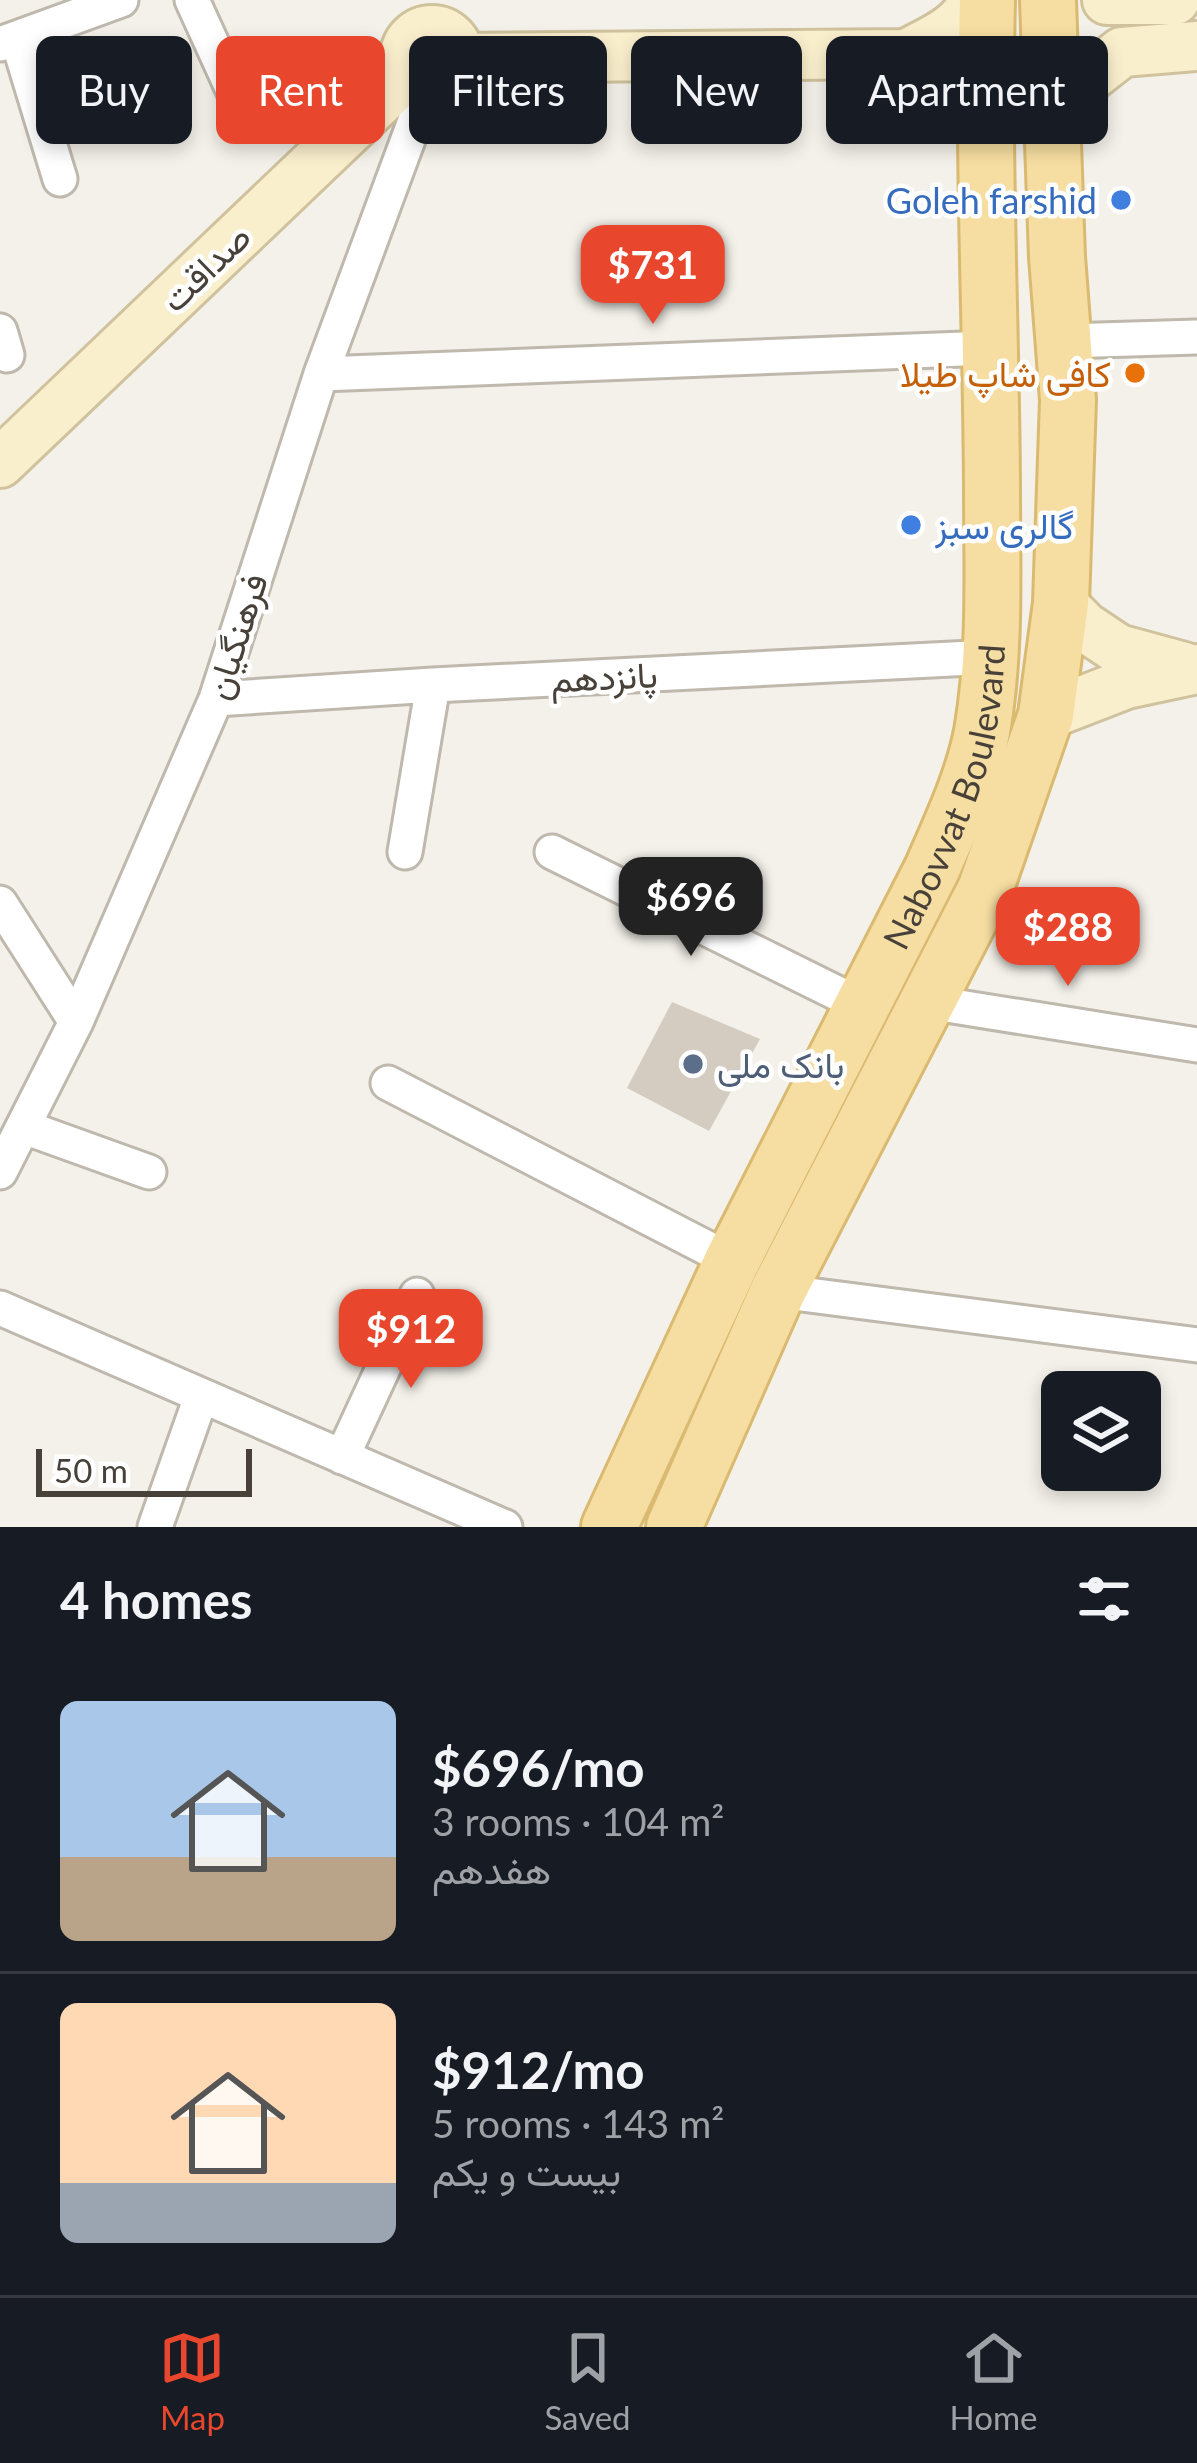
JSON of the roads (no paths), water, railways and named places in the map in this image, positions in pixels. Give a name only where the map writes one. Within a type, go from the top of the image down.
[{"type":"main road","name":"Nabovvat Boulevard","points":[[986,36],[987,0]]},
{"type":"main road","name":"Nabovvat Boulevard","points":[[1048,0],[1049,36]]},
{"type":"main road","name":"Nabovvat Boulevard","points":[[609,1527],[732,1261],[932,869],[981,736],[992,657],[985,144]]},
{"type":"main road","name":"Nabovvat Boulevard","points":[[674,1527],[778,1291],[985,890],[1046,715],[1061,603],[1068,400],[1054,144]]},
{"type":"main road","points":[[988,258],[1006,286],[1025,286],[1041,280],[1057,257]]},
{"type":"main road","points":[[991,413],[1010,387],[1027,382],[1068,400]]},
{"type":"street","points":[[60,179],[8,41],[121,0]]},
{"type":"street","points":[[192,0],[216,52]]},
{"type":"street","points":[[941,36],[970,10],[974,0]]},
{"type":"street","points":[[1107,0],[1175,0]]},
{"type":"street","points":[[1108,62],[1122,52],[1197,46]]},
{"type":"street","points":[[607,51],[826,53]]},
{"type":"street","name":"صداقت","points":[[0,463],[409,72]]},
{"type":"street","name":"فرهنگیان","points":[[0,1172],[76,1022],[216,699],[409,119]]},
{"type":"street","points":[[1064,341],[1197,337]]},
{"type":"street","points":[[321,374],[988,348]]},
{"type":"street","points":[[1061,603],[1085,627],[1118,649],[1196,670]]},
{"type":"street","name":"پانزدهم","points":[[216,699],[992,657]]},
{"type":"street","points":[[1046,715],[1126,684],[1196,670]]},
{"type":"street","points":[[405,852],[433,685]]},
{"type":"street","points":[[552,852],[861,1005]]},
{"type":"street","points":[[0,903],[76,1022]]},
{"type":"street","points":[[928,1002],[1197,1045]]},
{"type":"street","points":[[388,1083],[732,1261]]},
{"type":"street","points":[[25,1127],[148,1172]]},
{"type":"street","points":[[778,1291],[1197,1345]]},
{"type":"street","points":[[342,1457],[417,1295]]},
{"type":"street","points":[[0,1308],[505,1527]]},
{"type":"street","points":[[155,1527],[201,1397]]},
{"type":"place","name":"Goleh farshid","points":[[1121,200]]},
{"type":"place","name":"کافی شاپ طیلا","points":[[1135,373]]},
{"type":"place","name":"گالری سبز","points":[[911,525]]},
{"type":"place","name":"بانک ملی","points":[[693,1064]]}]
